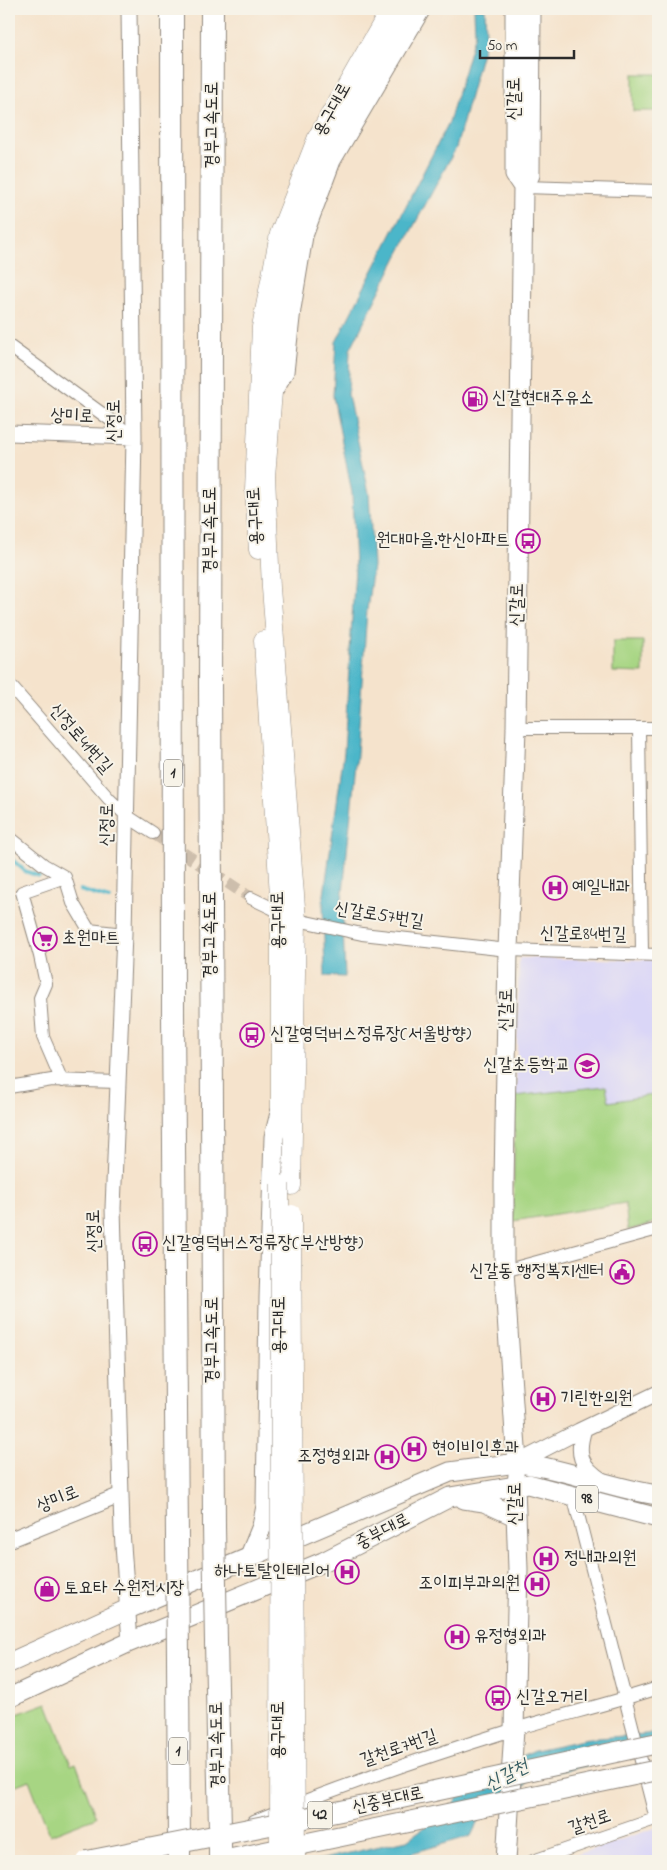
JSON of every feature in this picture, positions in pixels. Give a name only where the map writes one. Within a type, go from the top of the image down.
[{"type":"highway","name":"1","points":[[172,9],[173,1024],[179,1853]]},
{"type":"highway","name":"경부고속도로","points":[[212,9],[210,685],[214,1526],[221,1861]]},
{"type":"highway","name":"신중부대로","points":[[87,1861],[341,1811],[658,1743]]},
{"type":"highway","name":"신중부대로","points":[[221,1861],[658,1770]]},
{"type":"main road","name":"용구대로","points":[[296,1861],[286,1185],[280,1113],[280,912],[254,490],[261,327],[278,234],[317,137],[390,9]]},
{"type":"main road","name":"용구대로","points":[[279,1861],[286,1185],[296,920],[270,569],[266,476],[280,308],[293,233],[321,158],[410,9]]},
{"type":"main road","name":"신갈로","points":[[515,9],[515,174],[523,188]]},
{"type":"main road","name":"신갈로","points":[[516,1463],[504,1271],[504,1183],[508,950],[516,728],[523,188],[530,175],[531,9]]},
{"type":"main road","points":[[249,1558],[262,1526],[266,1506],[269,1298],[274,1137],[280,1113]]},
{"type":"main road","name":"중부대로","points":[[9,1663],[128,1609],[450,1472],[516,1463],[554,1469],[658,1496]]},
{"type":"main road","name":"중부대로","points":[[9,1698],[130,1642],[336,1556],[450,1497],[528,1484],[658,1518]]},
{"type":"main road","name":"신갈로","points":[[506,1860],[513,1734],[518,1570],[515,1486]]},
{"type":"main road","points":[[450,1497],[484,1502],[515,1516]]},
{"type":"street","name":"신정로","points":[[129,9],[134,437],[124,934],[113,1208],[121,1494],[130,1642]]},
{"type":"street","points":[[273,394],[286,372],[292,309],[305,236],[333,161],[422,9]]},
{"type":"street","points":[[523,188],[658,191]]},
{"type":"street","points":[[9,346],[134,437]]},
{"type":"street","name":"상미로","points":[[9,433],[134,437]]},
{"type":"street","name":"신정로41번길","points":[[9,684],[109,799],[127,816]]},
{"type":"street","points":[[516,728],[658,728]]},
{"type":"street","points":[[639,728],[642,953]]},
{"type":"street","points":[[127,816],[153,833]]},
{"type":"street","points":[[9,837],[44,865],[65,877],[72,903],[88,930],[124,934]]},
{"type":"street","points":[[62,1080],[43,1037],[40,998],[46,984],[22,892],[65,877]]},
{"type":"street","name":"신갈로57번길","points":[[251,898],[296,920],[352,932],[508,950]]},
{"type":"street","name":"신갈로84번길","points":[[508,950],[658,954]]},
{"type":"street","points":[[9,1087],[62,1080],[118,1082]]},
{"type":"street","points":[[504,1271],[658,1229]]},
{"type":"street","points":[[516,1463],[658,1393]]},
{"type":"street","points":[[584,1428],[579,1450],[581,1460],[594,1475],[607,1483]]},
{"type":"street","name":"신갈로","points":[[515,1486],[516,1463]]},
{"type":"street","name":"상미로","points":[[9,1540],[121,1494]]},
{"type":"street","points":[[573,1495],[624,1699],[657,1818]]},
{"type":"street","name":"갈천로7번길","points":[[157,1861],[324,1793],[658,1688]]},
{"type":"street","name":"갈천로","points":[[533,1861],[657,1818]]},
{"type":"shaded area","name":"신갈초등학교","points":[[519,958],[658,960],[658,1222],[628,1230],[625,1203],[513,1221]]},
{"type":"shaded area","points":[[658,1827],[658,1861],[558,1861]]},
{"type":"green space","points":[[633,74],[658,74],[658,111],[633,111]]},
{"type":"green space","points":[[613,641],[643,641],[643,673],[613,672]]},
{"type":"green space","points":[[606,1086],[609,1102],[658,1094],[658,1222],[628,1230],[625,1203],[513,1221],[515,1096]]},
{"type":"green space","points":[[47,1703],[71,1765],[76,1763],[96,1817],[50,1835],[29,1780],[9,1788],[9,1717]]},
{"type":"water","points":[[474,9],[485,9],[486,37],[456,148],[397,257],[350,350],[348,395],[369,493],[373,566],[367,610],[357,754],[342,901],[345,977],[325,976],[323,902],[344,752],[355,568],[352,493],[333,396],[336,342],[449,122],[475,34]]},
{"type":"water","name":"신갈천","points":[[658,1733],[658,1750],[530,1778],[518,1795],[487,1803],[471,1836],[384,1861],[314,1861],[407,1840],[452,1807],[470,1778],[535,1750],[588,1739]]},
{"type":"waterway","points":[[9,857],[25,871],[39,876]]},
{"type":"waterway","points":[[80,890],[109,899]]},
{"type":"tunnel","points":[[153,833],[251,898]]},
{"type":"place","name":"신갈현대주유소","points":[[475,399]]},
{"type":"place","name":"원대마을.한신아파트","points":[[528,541]]},
{"type":"place","name":"예일내과","points":[[555,888]]},
{"type":"place","name":"초원마트","points":[[45,939]]},
{"type":"place","name":"신갈영덕버스정류장(서울방향)","points":[[252,1035]]},
{"type":"place","name":"신갈초등학교","points":[[587,1066]]},
{"type":"place","name":"신갈영덕버스정류장(부산방향)","points":[[145,1244]]},
{"type":"place","name":"신갈동 행정복지센터","points":[[622,1272]]},
{"type":"place","name":"기린한의원","points":[[543,1399]]},
{"type":"place","name":"현이비인후과","points":[[414,1449]]},
{"type":"place","name":"조정형외과","points":[[387,1457]]},
{"type":"place","name":"정내과의원","points":[[546,1559]]},
{"type":"place","name":"하나토탈인테리어","points":[[347,1572]]},
{"type":"place","name":"조이피부과의원","points":[[537,1584]]},
{"type":"place","name":"토요타 수원전시장","points":[[47,1589]]},
{"type":"place","name":"유정형외과","points":[[457,1637]]},
{"type":"place","name":"신갈오거리","points":[[498,1698]]}]
